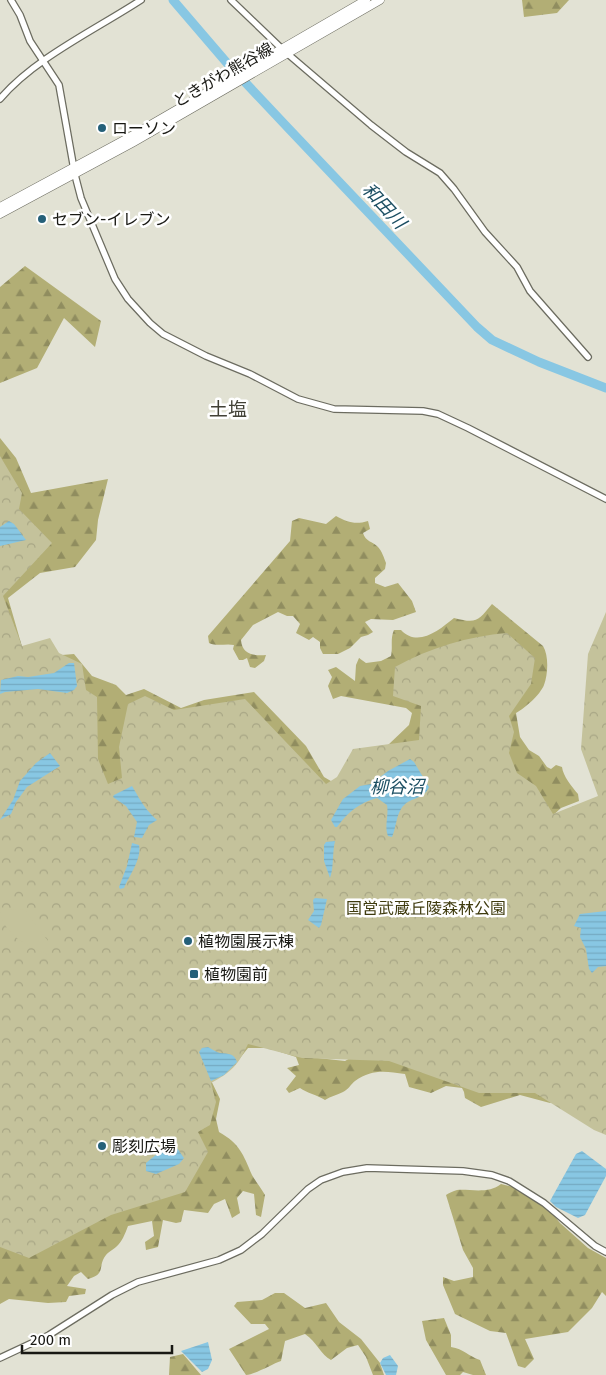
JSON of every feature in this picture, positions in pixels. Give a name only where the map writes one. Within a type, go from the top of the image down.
[{"type":"main road","name":"ときがわ熊谷線","points":[[285,51],[366,0]]},
{"type":"main road","name":"ときがわ熊谷線","points":[[0,214],[285,51],[380,0]]},
{"type":"main road","name":"ときがわ熊谷線","points":[[0,207],[75,171]]},
{"type":"street","points":[[10,0],[20,15],[30,41],[59,85],[75,171],[87,214],[115,279],[137,311],[163,334],[206,356],[250,374],[298,399],[334,409],[423,411],[438,414],[606,499]]},
{"type":"street","points":[[0,100],[18,81],[44,60],[141,0]]},
{"type":"street","points":[[232,0],[285,51],[387,138],[440,173],[454,189],[488,237],[517,268],[530,291],[588,358]]},
{"type":"street","points":[[0,1358],[49,1335],[112,1295],[138,1282],[220,1260],[241,1250],[262,1234],[308,1188],[340,1172],[368,1168],[463,1171],[492,1175],[509,1181],[544,1203],[595,1246],[606,1252]]},
{"type":"green space","points":[[522,0],[569,0],[557,13],[524,17]]},
{"type":"green space","points":[[25,266],[101,321],[95,347],[64,318],[37,368],[0,383],[0,287]]},
{"type":"green space","name":"国営武蔵丘陵森林公園","points":[[0,438],[16,458],[31,493],[108,479],[98,520],[96,540],[75,567],[40,573],[8,598],[23,650],[62,655],[74,654],[92,676],[116,685],[126,695],[144,689],[181,708],[204,700],[254,692],[306,746],[324,777],[336,784],[388,745],[409,725],[412,713],[406,708],[341,696],[333,699],[328,686],[332,677],[328,670],[336,667],[355,681],[356,665],[359,658],[366,663],[381,661],[391,656],[394,630],[401,630],[414,637],[421,637],[435,632],[454,618],[468,621],[476,620],[492,604],[543,646],[547,665],[544,685],[532,701],[516,713],[520,737],[529,750],[539,756],[547,767],[551,769],[556,765],[562,767],[566,778],[578,794],[579,801],[561,808],[546,822],[582,1091],[550,1103],[520,1095],[481,1107],[465,1098],[462,1088],[446,1086],[431,1093],[409,1087],[405,1074],[379,1072],[361,1077],[345,1091],[325,1100],[300,1088],[289,1093],[286,1089],[296,1076],[287,1068],[299,1065],[296,1057],[268,1048],[248,1048],[237,1062],[207,1072],[220,1099],[216,1119],[219,1132],[232,1141],[240,1150],[252,1175],[265,1195],[261,1217],[256,1215],[254,1194],[243,1191],[237,1198],[240,1213],[232,1218],[225,1199],[214,1204],[208,1213],[184,1210],[181,1222],[176,1223],[163,1220],[158,1247],[146,1250],[145,1242],[154,1236],[152,1221],[128,1226],[120,1243],[103,1259],[98,1275],[88,1279],[81,1272],[74,1276],[67,1286],[86,1289],[85,1294],[69,1296],[66,1302],[48,1303],[9,1299],[0,1304]],"holes":[[[231,1035],[361,1052],[345,1061],[309,1057]]]},
{"type":"green space","name":"国営武蔵丘陵森林公園","points":[[0,456],[22,493],[19,509],[52,543],[3,596],[22,646],[50,638],[59,653],[82,664],[86,690],[97,697],[98,759],[108,784],[122,778],[119,747],[128,704],[145,696],[174,710],[245,699],[326,784],[337,777],[353,749],[419,740],[421,706],[393,696],[395,667],[449,644],[507,633],[535,658],[531,684],[509,716],[514,732],[509,753],[517,773],[536,786],[553,814],[598,796],[581,749],[588,654],[606,612],[606,1135],[594,1130],[535,1093],[479,1093],[389,1061],[302,1058],[248,1044],[234,1067],[211,1083],[216,1102],[210,1125],[198,1132],[208,1152],[185,1192],[111,1215],[29,1258],[0,1247]]},
{"type":"green space","points":[[336,516],[351,522],[368,521],[370,529],[363,533],[364,536],[376,545],[386,563],[385,569],[375,578],[375,583],[385,587],[398,583],[412,601],[416,612],[393,620],[371,619],[365,622],[373,632],[361,637],[350,648],[338,654],[323,654],[320,642],[313,637],[309,640],[296,633],[300,624],[293,616],[287,616],[278,612],[253,625],[241,640],[243,648],[249,653],[266,655],[264,661],[255,668],[250,667],[247,658],[239,660],[233,649],[234,645],[215,645],[209,643],[208,636],[290,541],[292,521],[299,518],[326,524]]},
{"type":"green space","points":[[0,907],[11,910],[25,909],[49,942],[49,955],[32,948],[10,932],[1,916]]},
{"type":"green space","points":[[501,1184],[529,1191],[544,1203],[560,1223],[588,1248],[606,1258],[606,1296],[602,1292],[592,1308],[568,1332],[525,1339],[534,1359],[525,1368],[518,1366],[506,1333],[490,1331],[455,1314],[443,1285],[443,1277],[454,1281],[473,1277],[473,1268],[463,1250],[446,1195],[457,1190],[491,1189]]},
{"type":"green space","points":[[275,1293],[284,1293],[305,1308],[326,1303],[339,1322],[361,1339],[380,1363],[384,1375],[373,1375],[366,1357],[358,1345],[347,1348],[331,1360],[305,1334],[285,1341],[281,1361],[246,1375],[229,1349],[269,1329],[265,1324],[251,1324],[234,1306],[237,1302],[262,1300]]},
{"type":"green space","points":[[444,1318],[451,1335],[451,1347],[480,1360],[486,1375],[473,1375],[463,1372],[460,1375],[446,1375],[426,1340],[422,1321]]},
{"type":"green space","points":[[183,1354],[201,1375],[169,1375],[170,1357]]},
{"type":"water","points":[[9,521],[14,524],[26,540],[0,546],[0,527]]},
{"type":"water","points":[[69,663],[74,663],[77,686],[74,690],[67,693],[38,689],[0,694],[1,680],[18,676],[28,677],[54,673]]},
{"type":"water","points":[[50,753],[60,766],[27,787],[16,802],[11,814],[0,820],[13,800],[20,781],[36,763]]},
{"type":"water","name":"柳谷沼","points":[[410,759],[414,762],[429,787],[423,795],[408,802],[401,809],[392,837],[388,836],[387,832],[387,805],[377,798],[354,809],[335,827],[331,820],[343,799],[360,786],[371,784],[388,771]]},
{"type":"water","points":[[132,786],[145,807],[157,820],[149,825],[142,838],[134,837],[137,822],[126,806],[113,797]]},
{"type":"water","points":[[335,841],[330,878],[324,861],[324,845],[326,842]]},
{"type":"water","points":[[132,843],[139,845],[139,856],[124,888],[120,889],[119,887],[127,866]]},
{"type":"water","points":[[315,898],[327,899],[319,928],[308,920],[314,911],[313,900]]},
{"type":"water","points":[[606,911],[606,966],[598,967],[592,973],[589,969],[586,949],[580,937],[581,928],[574,926],[580,914]]},
{"type":"water","points":[[208,1047],[218,1053],[233,1055],[237,1062],[224,1075],[211,1081],[199,1052],[202,1048]]},
{"type":"water","points":[[172,1141],[184,1158],[179,1164],[156,1174],[146,1171],[146,1163],[167,1142]]},
{"type":"water","points":[[582,1151],[606,1169],[606,1176],[585,1215],[578,1218],[556,1207],[550,1201],[576,1154]]},
{"type":"water","points":[[208,1342],[212,1360],[208,1369],[202,1372],[181,1351]]},
{"type":"water","points":[[390,1355],[398,1366],[396,1375],[386,1375],[380,1363],[383,1358]]},
{"type":"waterway","name":"和田川","points":[[173,0],[227,63],[477,327],[492,340],[539,362],[606,388]]},
{"type":"place","name":"ローソン","points":[[102,128]]},
{"type":"place","name":"セブン-イレブン","points":[[42,219]]},
{"type":"place","name":"植物園展示棟","points":[[188,941]]},
{"type":"place","name":"植物園前","points":[[194,974]]},
{"type":"place","name":"彫刻広場","points":[[102,1146]]},
{"type":"district","name":"土塩","points":[[228,409]]}]
